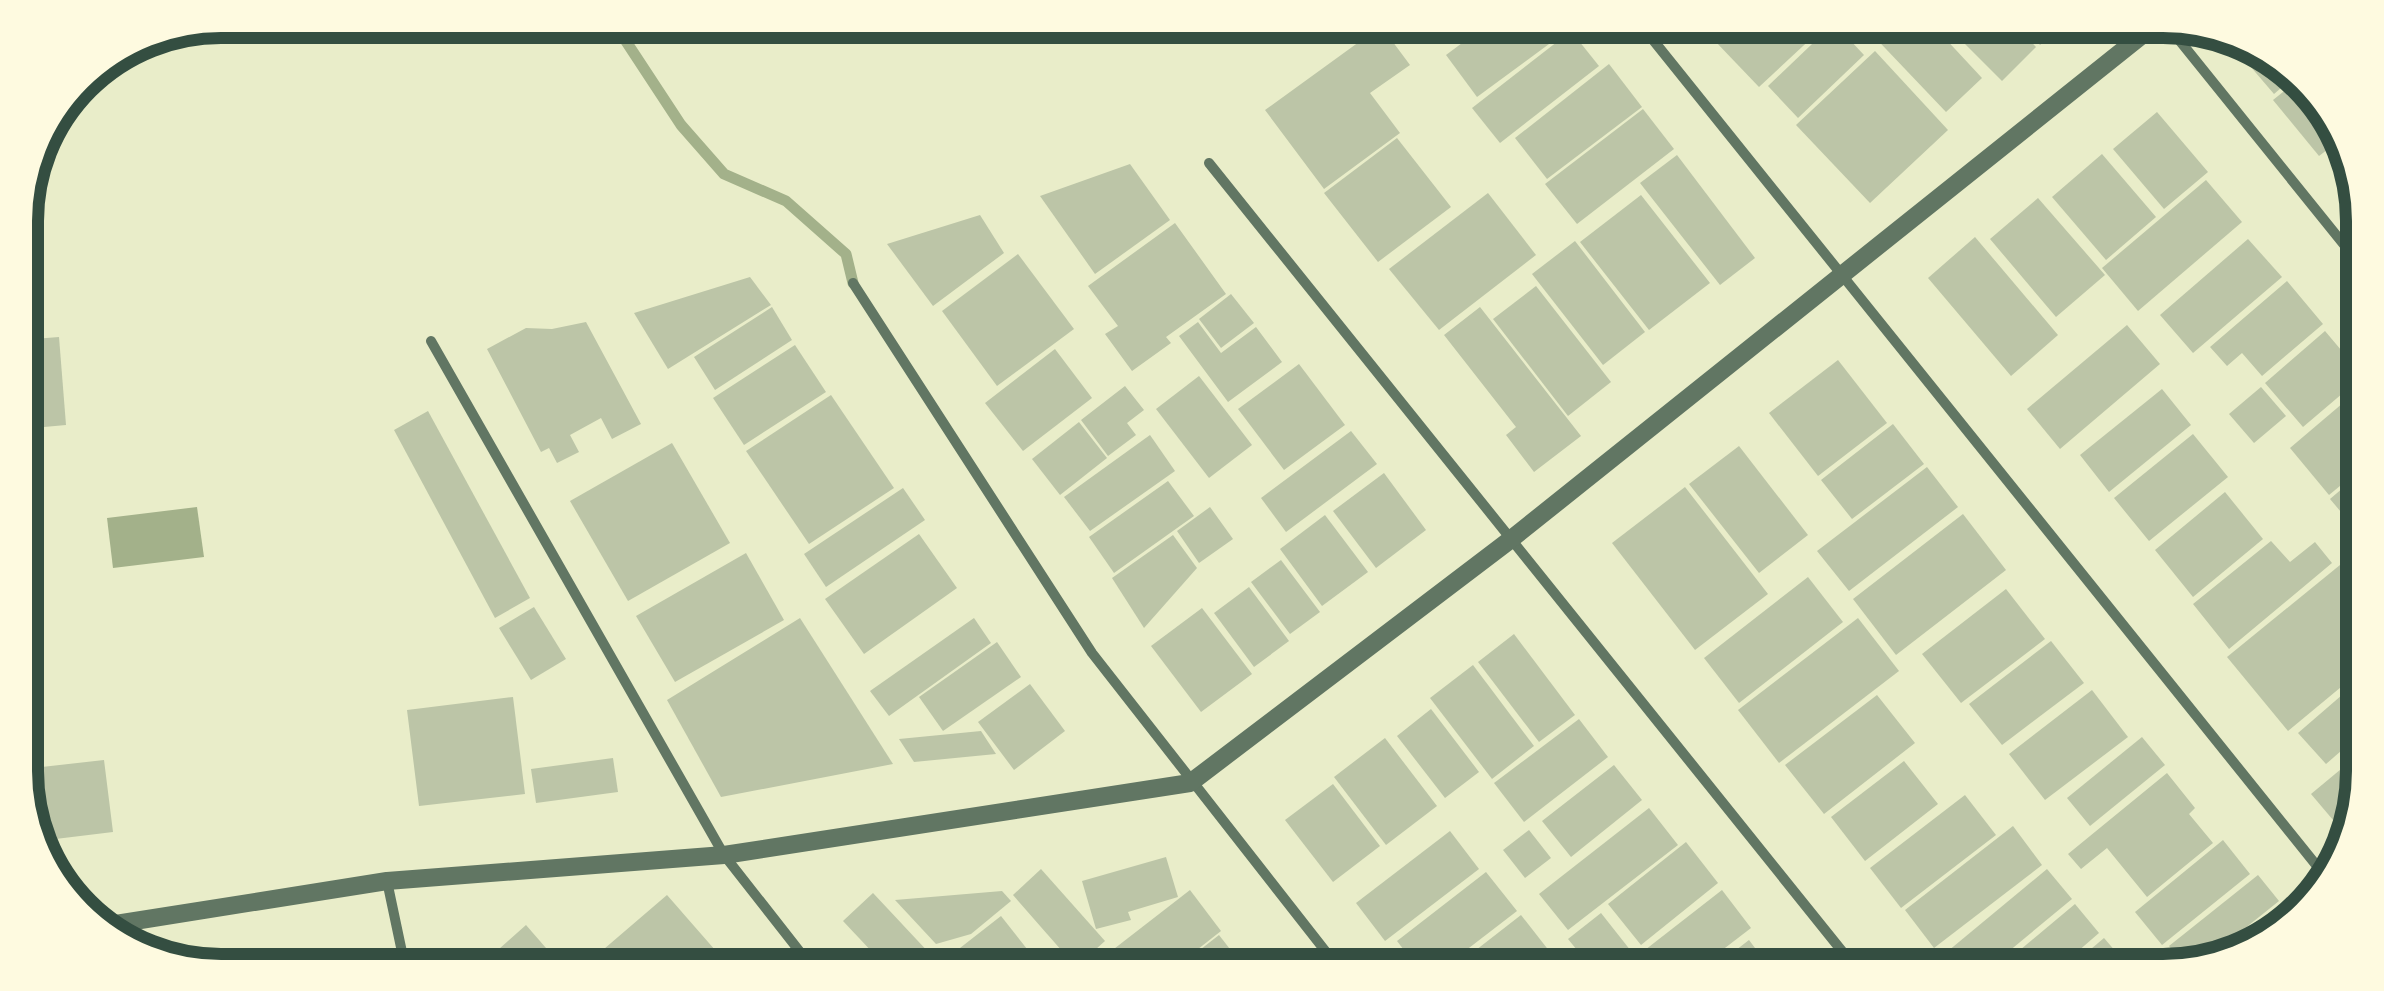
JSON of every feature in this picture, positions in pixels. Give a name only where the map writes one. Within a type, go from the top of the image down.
[{"type":"street","points":[[1651,38],[2318,868]]},
{"type":"street","points":[[121,924],[387,881],[724,856],[1190,782],[1510,540],[2139,38]]},
{"type":"street","points":[[2177,39],[2346,246]]},
{"type":"street","points":[[1210,163],[1844,953]]},
{"type":"street","points":[[853,283],[1092,653],[1327,953]]},
{"type":"street","points":[[431,341],[724,856],[801,954]]},
{"type":"street","points":[[387,881],[402,954]]},
{"type":"lane","points":[[130,923],[131,930]]},
{"type":"shaded area","points":[[197,507],[204,557],[113,568],[107,518]]},
{"type":"building","points":[[1364,38],[1390,38],[1410,65],[1370,93],[1400,133],[1324,189],[1265,110]]},
{"type":"building","points":[[1469,38],[1557,38],[1477,97],[1446,55]]},
{"type":"building","points":[[1562,38],[1577,38],[1599,66],[1500,143],[1472,108]]},
{"type":"building","points":[[1716,38],[1812,38],[1759,87]]},
{"type":"building","points":[[1818,38],[1848,38],[1864,55],[1798,118],[1768,86]]},
{"type":"building","points":[[1876,38],[1945,38],[1982,78],[1946,112]]},
{"type":"building","points":[[1959,38],[2027,38],[2036,47],[2002,81]]},
{"type":"building","points":[[1875,51],[1948,130],[1870,203],[1796,125]]},
{"type":"building","points":[[2240,55],[2285,84],[2274,94]]},
{"type":"building","points":[[1609,64],[1642,107],[1547,179],[1515,138]]},
{"type":"building","points":[[2289,87],[2309,109],[2331,147],[2319,156],[2273,100]]},
{"type":"building","points":[[1643,109],[1674,149],[1577,224],[1545,184]]},
{"type":"building","points":[[2157,112],[2208,172],[2164,209],[2113,149]]},
{"type":"building","points":[[1397,138],[1451,207],[1378,262],[1324,193]]},
{"type":"building","points":[[2102,154],[2156,217],[2106,260],[2052,197]]},
{"type":"building","points":[[1677,155],[1755,258],[1720,285],[1640,183]]},
{"type":"building","points":[[1130,164],[1170,220],[1095,274],[1040,196]]},
{"type":"building","points":[[2206,180],[2242,222],[2138,311],[2102,268]]},
{"type":"building","points":[[1488,193],[1536,255],[1439,330],[1389,269]]},
{"type":"building","points":[[1641,195],[1710,283],[1649,330],[1580,242]]},
{"type":"building","points":[[2038,198],[2105,275],[2056,317],[1990,239]]},
{"type":"building","points":[[980,215],[1004,253],[933,306],[887,244]]},
{"type":"building","points":[[1175,223],[1226,294],[1166,337],[1171,343],[1132,371],[1105,334],[1118,326],[1088,286]]},
{"type":"building","points":[[1975,237],[2058,335],[2011,376],[1928,278]]},
{"type":"building","points":[[2248,239],[2282,277],[2193,353],[2160,315]]},
{"type":"building","points":[[1575,241],[1645,332],[1603,365],[1532,274]]},
{"type":"building","points":[[1018,254],[1074,329],[997,386],[942,311]]},
{"type":"building","points":[[750,277],[771,305],[668,369],[634,313]]},
{"type":"building","points":[[2287,281],[2323,324],[2262,376],[2242,353],[2227,366],[2210,347]]},
{"type":"building","points":[[1536,286],[1611,382],[1568,416],[1493,319]]},
{"type":"building","points":[[1231,294],[1254,323],[1221,348],[1199,319]]},
{"type":"building","points":[[772,307],[792,340],[715,390],[694,357]]},
{"type":"building","points":[[1480,307],[1581,436],[1534,472],[1506,435],[1516,427],[1444,335]]},
{"type":"building","points":[[586,322],[641,424],[612,439],[601,418],[570,435],[579,452],[557,463],[549,448],[541,452],[487,349],[526,328],[552,329]]},
{"type":"building","points":[[1198,322],[1221,353],[1256,327],[1282,362],[1228,402],[1179,336]]},
{"type":"building","points":[[2127,325],[2160,364],[2060,449],[2027,409]]},
{"type":"building","points":[[2325,331],[2346,356],[2346,390],[2303,427],[2265,383]]},
{"type":"building","points":[[59,337],[66,425],[38,428],[38,339]]},
{"type":"building","points":[[795,345],[826,392],[744,445],[713,398]]},
{"type":"building","points":[[1055,349],[1092,398],[1023,451],[985,403]]},
{"type":"building","points":[[1838,360],[1887,423],[1818,476],[1769,413]]},
{"type":"building","points":[[1299,364],[1345,425],[1284,470],[1238,409]]},
{"type":"building","points":[[1199,376],[1252,445],[1209,478],[1156,409]]},
{"type":"building","points":[[1125,386],[1144,410],[1127,423],[1136,435],[1108,456],[1081,420]]},
{"type":"building","points":[[2261,387],[2286,416],[2254,443],[2229,414]]},
{"type":"building","points":[[2162,389],[2191,425],[2109,492],[2080,455]]},
{"type":"building","points":[[831,395],[894,488],[809,544],[746,451]]},
{"type":"building","points":[[2346,400],[2346,481],[2329,495],[2290,448]]},
{"type":"building","points":[[428,411],[530,598],[495,618],[394,430]]},
{"type":"building","points":[[1079,422],[1107,458],[1060,495],[1032,459]]},
{"type":"building","points":[[1893,424],[1924,464],[1852,519],[1821,480]]},
{"type":"building","points":[[1351,431],[1377,464],[1286,532],[1261,498]]},
{"type":"building","points":[[2193,434],[2228,477],[2149,541],[2114,498]]},
{"type":"building","points":[[1150,435],[1175,471],[1090,531],[1064,497]]},
{"type":"building","points":[[672,443],[730,543],[628,601],[570,501]]},
{"type":"building","points":[[1739,446],[1808,535],[1759,573],[1689,484]]},
{"type":"building","points":[[1927,467],[1958,507],[1849,591],[1817,551]]},
{"type":"building","points":[[1384,473],[1426,530],[1376,568],[1333,511]]},
{"type":"building","points":[[1168,481],[1194,516],[1114,573],[1089,537]]},
{"type":"building","points":[[2346,485],[2346,518],[2330,499]]},
{"type":"building","points":[[1685,487],[1768,594],[1695,650],[1612,543]]},
{"type":"building","points":[[903,488],[925,520],[826,587],[804,554]]},
{"type":"building","points":[[2225,492],[2263,539],[2193,597],[2155,550]]},
{"type":"building","points":[[1210,507],[1233,539],[1199,563],[1177,531]]},
{"type":"building","points":[[1963,514],[2006,570],[1896,655],[1853,599]]},
{"type":"building","points":[[1325,515],[1368,572],[1322,606],[1280,549]]},
{"type":"building","points":[[919,534],[957,588],[864,654],[825,599]]},
{"type":"building","points":[[1173,535],[1197,568],[1144,628],[1112,578]]},
{"type":"building","points":[[2271,541],[2290,562],[2315,542],[2332,563],[2229,649],[2193,604]]},
{"type":"building","points":[[746,553],[784,620],[675,682],[636,616]]},
{"type":"building","points":[[1281,560],[1320,612],[1290,634],[1251,582]]},
{"type":"building","points":[[2340,565],[2346,573],[2346,683],[2288,731],[2227,657]]},
{"type":"building","points":[[1808,577],[1843,622],[1739,703],[1704,658]]},
{"type":"building","points":[[1249,587],[1289,641],[1254,667],[1214,613]]},
{"type":"building","points":[[2006,589],[2045,639],[1961,703],[1922,654]]},
{"type":"building","points":[[534,607],[566,659],[531,680],[499,628]]},
{"type":"building","points":[[1202,608],[1252,674],[1201,712],[1151,646]]},
{"type":"building","points":[[800,618],[893,764],[721,797],[667,700]]},
{"type":"building","points":[[974,618],[991,643],[889,716],[870,691]]},
{"type":"building","points":[[1858,618],[1899,671],[1779,763],[1738,710]]},
{"type":"building","points":[[1514,634],[1575,715],[1539,742],[1478,662]]},
{"type":"building","points":[[2051,641],[2084,683],[2002,745],[1969,704]]},
{"type":"building","points":[[997,642],[1021,677],[943,731],[919,697]]},
{"type":"building","points":[[1473,665],[1534,746],[1492,779],[1430,698]]},
{"type":"building","points":[[1030,684],[1065,731],[1014,770],[978,722]]},
{"type":"building","points":[[2092,690],[2128,737],[2045,800],[2009,754]]},
{"type":"building","points":[[2346,692],[2346,747],[2326,764],[2298,733]]},
{"type":"building","points":[[1877,695],[1915,743],[1824,814],[1785,765]]},
{"type":"building","points":[[513,697],[525,794],[419,806],[407,710]]},
{"type":"building","points":[[1431,709],[1479,772],[1445,798],[1397,736]]},
{"type":"building","points":[[1579,719],[1608,757],[1524,822],[1494,783]]},
{"type":"building","points":[[981,731],[996,754],[914,762],[899,739]]},
{"type":"building","points":[[2142,737],[2165,765],[2090,826],[2067,798]]},
{"type":"building","points":[[1385,738],[1437,806],[1386,845],[1334,777]]},
{"type":"building","points":[[613,758],[618,792],[536,803],[531,769]]},
{"type":"building","points":[[104,760],[113,832],[51,840],[39,794],[38,767]]},
{"type":"building","points":[[1904,761],[1938,804],[1865,861],[1831,817]]},
{"type":"building","points":[[1614,765],[1642,800],[1571,857],[1542,821]]},
{"type":"building","points":[[2346,765],[2338,825],[2311,794]]},
{"type":"building","points":[[2167,773],[2195,808],[2189,814],[2213,843],[2147,897],[2107,848],[2081,869],[2068,854]]},
{"type":"building","points":[[1333,784],[1380,846],[1333,882],[1285,820]]},
{"type":"building","points":[[1965,795],[1996,835],[1901,908],[1870,868]]},
{"type":"building","points":[[1649,808],[1678,845],[1568,930],[1539,894]]},
{"type":"building","points":[[2013,826],[2042,865],[1934,948],[1905,910]]},
{"type":"building","points":[[1529,830],[1551,858],[1525,878],[1503,850]]},
{"type":"building","points":[[1450,831],[1479,869],[1385,941],[1356,903]]},
{"type":"building","points":[[2223,840],[2250,874],[2162,945],[2135,912]]},
{"type":"building","points":[[1686,842],[1718,883],[1641,945],[1608,904]]},
{"type":"building","points":[[1166,857],[1178,897],[1128,912],[1131,920],[1096,929],[1082,881]]},
{"type":"building","points":[[1041,869],[1105,941],[1091,954],[1064,954],[1013,895]]},
{"type":"building","points":[[2047,869],[2072,899],[2007,953],[1945,953]]},
{"type":"building","points":[[1486,872],[1517,911],[1462,953],[1407,953],[1397,941]]},
{"type":"building","points":[[2258,875],[2279,901],[2222,944],[2175,953],[2169,946]]},
{"type":"building","points":[[1190,890],[1221,931],[1192,954],[1108,954]]},
{"type":"building","points":[[1722,890],[1751,928],[1718,953],[1641,953]]},
{"type":"building","points":[[1002,891],[1011,901],[971,934],[936,944],[895,900]]},
{"type":"building","points":[[873,893],[930,954],[874,954],[843,921]]},
{"type":"building","points":[[667,895],[718,954],[608,954],[604,949]]},
{"type":"building","points":[[2075,904],[2099,933],[2076,953],[2016,953]]},
{"type":"building","points":[[1601,913],[1631,951],[1580,953],[1568,939]]},
{"type":"building","points":[[1521,915],[1550,952],[1548,953],[1472,953]]},
{"type":"building","points":[[1001,916],[1027,949],[1021,954],[953,954]]},
{"type":"building","points":[[526,925],[551,954],[493,954]]},
{"type":"building","points":[[1219,935],[1233,953],[1195,954]]},
{"type":"building","points":[[2104,938],[2117,953],[2086,953]]},
{"type":"building","points":[[1749,940],[1759,953],[1732,953]]},
{"type":"waterway","points":[[624,38],[681,125],[724,174],[786,201],[846,254],[853,283]]}]
